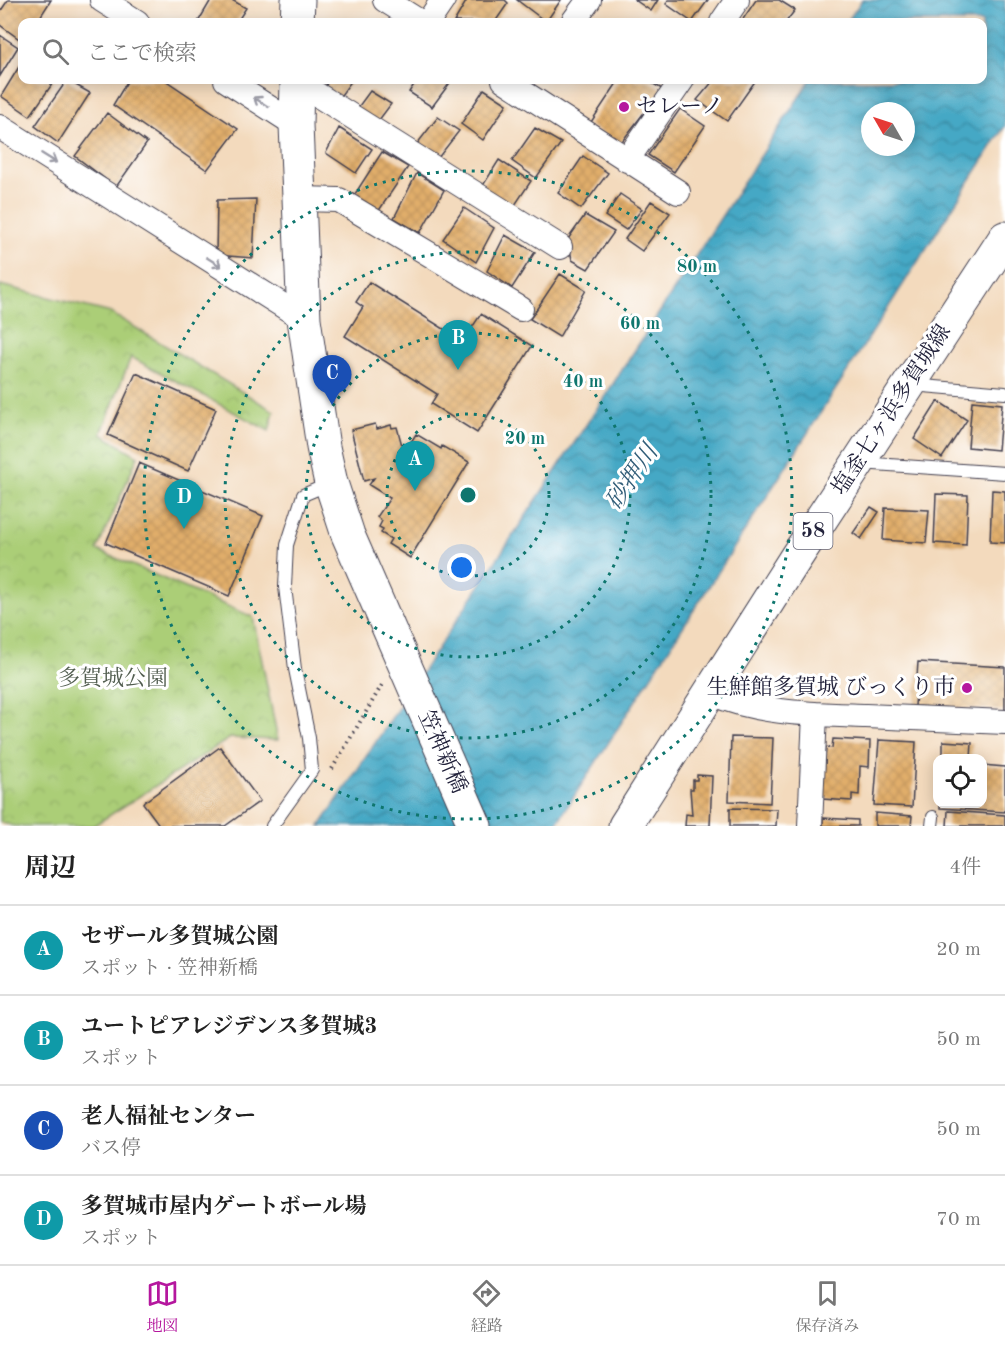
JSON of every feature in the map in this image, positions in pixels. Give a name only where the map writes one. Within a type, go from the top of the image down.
[{"type":"street","points":[[102,0],[131,18]]},
{"type":"street","points":[[297,18],[298,0]]},
{"type":"street","points":[[385,0],[414,18]]},
{"type":"street","points":[[431,18],[443,0]]},
{"type":"street","points":[[576,18],[589,0]]},
{"type":"street","points":[[725,18],[737,0]]},
{"type":"street","points":[[232,84],[297,125]]},
{"type":"street","name":"笠神新橋","points":[[297,84],[304,319],[323,447],[331,483],[398,676],[475,826]]},
{"type":"street","points":[[302,84],[560,247]]},
{"type":"street","points":[[627,160],[679,84]]},
{"type":"street","points":[[529,86],[627,160],[678,192]]},
{"type":"street","points":[[0,127],[304,319]]},
{"type":"street","points":[[300,199],[339,200],[521,309]]},
{"type":"street","name":"塩釜七ヶ浜多賀城線","points":[[625,826],[908,384],[1005,238]]},
{"type":"street","points":[[711,693],[748,706],[815,714],[1005,722]]},
{"type":"street","points":[[810,826],[815,714]]},
{"type":"lane","points":[[908,384],[1005,393]]},
{"type":"lane","points":[[858,463],[1005,473]]},
{"type":"lane","points":[[273,826],[312,770],[309,738],[289,625],[285,587],[287,544],[303,495],[331,483]]},
{"type":"path","points":[[330,773],[398,676]]},
{"type":"green space","name":"多賀城公園","points":[[0,285],[111,313],[274,411],[269,431],[131,357],[101,434],[138,456],[97,550],[253,617],[278,740],[230,738],[93,826],[13,826],[0,822]]},
{"type":"water","name":"砂押川","points":[[862,0],[1005,0],[1005,126],[555,826],[320,826],[598,407],[807,84],[987,84],[987,18],[850,18]]},
{"type":"building","points":[[8,0],[51,0],[40,18],[18,18],[18,38],[0,25],[0,12]]},
{"type":"building","points":[[211,0],[232,0],[246,8],[240,18],[200,18]]},
{"type":"building","points":[[467,0],[505,0],[508,3],[498,18],[456,18]]},
{"type":"building","points":[[517,0],[561,0],[549,18],[541,18]]},
{"type":"building","points":[[635,0],[658,0],[651,11]]},
{"type":"building","points":[[668,0],[708,0],[695,18],[686,18],[666,4]]},
{"type":"building","points":[[756,0],[779,0],[795,10],[789,18],[744,18]]},
{"type":"building","points":[[0,35],[18,47],[0,76]]},
{"type":"building","points":[[18,68],[18,84],[52,84],[30,116],[1,96]]},
{"type":"building","points":[[64,84],[74,84],[90,93],[58,143],[35,126]]},
{"type":"building","points":[[126,84],[171,84],[238,129],[207,170],[113,105]]},
{"type":"building","points":[[326,84],[349,84],[339,98],[324,88]]},
{"type":"building","points":[[414,84],[449,84],[432,107],[409,92]]},
{"type":"building","name":"セレーノ","points":[[616,84],[654,84],[662,89],[620,144],[589,125]]},
{"type":"building","points":[[711,84],[753,84],[727,121],[697,100]]},
{"type":"building","points":[[484,89],[507,104],[483,140],[461,124]]},
{"type":"building","points":[[370,91],[391,104],[376,124],[356,110]]},
{"type":"building","points":[[680,109],[705,126],[674,172],[648,155]]},
{"type":"building","points":[[107,113],[147,143],[116,187],[75,156]]},
{"type":"building","points":[[438,117],[459,131],[434,163],[413,149]]},
{"type":"building","points":[[339,128],[372,149],[356,173],[326,153]]},
{"type":"building","points":[[535,128],[561,143],[536,178],[512,161]]},
{"type":"building","points":[[382,152],[408,167],[378,212],[353,197]]},
{"type":"building","points":[[583,156],[608,173],[581,209],[558,193]]},
{"type":"building","points":[[499,160],[531,181],[513,208],[482,187]]},
{"type":"building","points":[[417,173],[444,190],[420,233],[394,218]]},
{"type":"building","points":[[620,194],[642,209],[626,230],[605,216]]},
{"type":"building","points":[[256,199],[253,258],[216,255],[217,200]]},
{"type":"building","points":[[651,201],[670,213],[642,251],[625,239]]},
{"type":"building","points":[[464,208],[494,228],[476,262],[443,239]]},
{"type":"building","points":[[585,215],[614,232],[588,269],[572,260],[568,239]]},
{"type":"building","points":[[505,235],[535,252],[512,288],[487,271]]},
{"type":"building","points":[[560,274],[586,290],[559,337],[530,319]]},
{"type":"building","points":[[369,282],[463,341],[481,314],[532,346],[477,433],[431,404],[437,394],[345,336],[363,307],[356,302]]},
{"type":"building","points":[[136,373],[216,409],[188,471],[108,435]]},
{"type":"building","points":[[938,401],[967,420],[942,458],[914,439]]},
{"type":"building","points":[[972,401],[1002,404],[998,450],[968,447]]},
{"type":"building","points":[[375,424],[377,429],[391,425],[392,428],[397,427],[404,453],[416,434],[469,462],[410,558],[388,544],[391,539],[381,533],[383,529],[379,527],[382,521],[377,517],[390,498],[369,485],[374,478],[364,481],[351,430]]},
{"type":"building","points":[[139,463],[263,516],[229,596],[106,543]]},
{"type":"building","points":[[992,490],[1005,491],[1005,543],[990,542]]},
{"type":"building","points":[[936,494],[968,495],[966,545],[934,543]]},
{"type":"building","points":[[871,507],[879,512],[861,539],[853,533]]},
{"type":"building","points":[[885,508],[929,510],[926,543],[883,540]]},
{"type":"building","points":[[918,662],[1005,667],[1005,711],[915,706]]},
{"type":"building","points":[[731,737],[773,738],[770,803],[729,801]]},
{"type":"building","points":[[833,739],[870,741],[869,767],[860,766],[859,795],[852,794],[852,801],[822,799],[826,747],[832,748]]},
{"type":"building","points":[[879,740],[916,742],[912,807],[874,805]]},
{"type":"building","points":[[943,741],[972,743],[971,754],[943,754]]},
{"type":"building","points":[[220,747],[260,801],[225,826],[160,826],[143,803]]},
{"type":"building","points":[[987,765],[1005,767],[1005,812],[940,808],[987,808]]},
{"type":"building","points":[[697,775],[712,776],[710,826],[685,826],[686,814],[692,815],[690,789],[693,789],[693,780],[697,780]]},
{"type":"building","points":[[730,808],[777,809],[776,826],[730,826]]},
{"type":"building","points":[[948,811],[1005,815],[1005,826],[947,826]]},
{"type":"building","points":[[875,813],[912,816],[911,826],[875,826]]},
{"type":"building","points":[[823,818],[858,820],[858,826],[823,826]]},
{"type":"place","name":"セレーノ","points":[[624,107]]},
{"type":"place","name":"ユートピアレジデンス多賀城3","points":[[458,370]]},
{"type":"place","name":"老人福祉センター","points":[[332,405]]},
{"type":"place","name":"セザール多賀城公園","points":[[415,491]]},
{"type":"place","name":"多賀城市屋内ゲートボール場","points":[[184,529]]},
{"type":"place","name":"生鮮館多賀城 びっくり市","points":[[967,688]]}]
